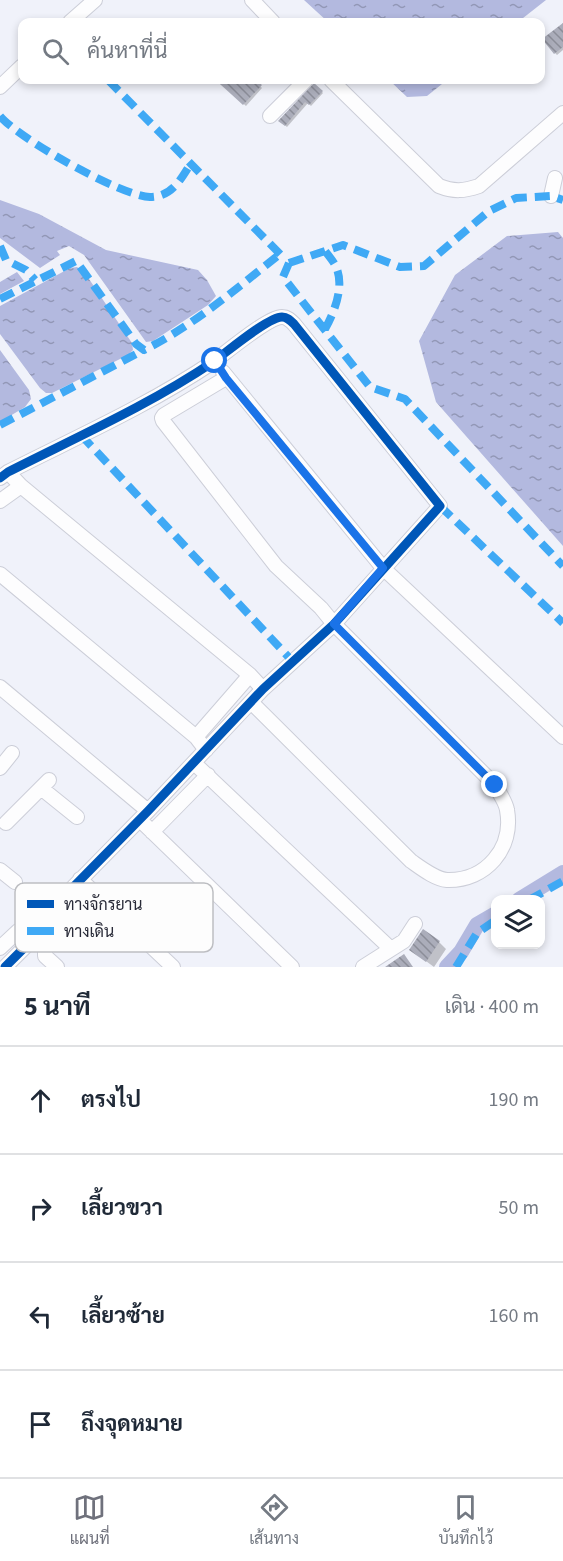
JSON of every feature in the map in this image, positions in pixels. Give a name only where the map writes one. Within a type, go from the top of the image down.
[{"type":"street","points":[[74,18],[94,0]]},
{"type":"street","points":[[252,0],[269,18]]},
{"type":"street","points":[[0,87],[18,70]]},
{"type":"street","points":[[270,116],[302,84]]},
{"type":"street","points":[[335,84],[439,186],[451,191],[464,191],[479,186],[563,113]]},
{"type":"street","points":[[551,196],[555,178]]},
{"type":"street","points":[[76,883],[144,816],[262,689],[334,624],[440,506],[287,318],[275,319],[170,390],[4,475],[21,486],[250,675],[262,689]]},
{"type":"street","points":[[215,361],[226,378],[383,568],[563,737]]},
{"type":"street","points":[[226,378],[164,415],[163,421],[276,566],[321,608],[334,624],[495,785],[507,808],[509,828],[503,849],[490,866],[471,876],[446,880],[426,872],[411,861],[251,702]]},
{"type":"street","points":[[0,501],[21,486]]},
{"type":"street","points":[[0,574],[196,737],[206,750]]},
{"type":"street","points":[[196,737],[250,675]]},
{"type":"street","points":[[0,687],[144,816],[152,832],[205,883]]},
{"type":"street","points":[[0,768],[12,753]]},
{"type":"street","points":[[194,763],[390,948]]},
{"type":"street","points":[[152,832],[208,776]]},
{"type":"street","points":[[2,821],[45,784],[77,817]]},
{"type":"street","points":[[0,870],[15,882]]},
{"type":"street","points":[[80,879],[84,883]]},
{"type":"street","points":[[213,891],[292,967]]},
{"type":"street","points":[[363,967],[404,940],[415,924]]},
{"type":"street","points":[[0,948],[15,934]]},
{"type":"street","points":[[5,967],[20,952]]},
{"type":"street","points":[[45,952],[45,956],[57,967]]},
{"type":"street","points":[[157,952],[173,967]]},
{"type":"water","points":[[304,0],[546,0],[523,18],[324,18]]},
{"type":"water","points":[[393,84],[442,84],[427,96],[407,97]]},
{"type":"water","points":[[0,200],[39,214],[106,250],[198,270],[216,296],[208,305],[153,341],[146,342],[84,255],[69,246],[57,251],[60,255],[40,268],[0,238]]},
{"type":"water","points":[[558,232],[563,238],[563,546],[436,402],[419,341],[455,275],[507,236]]},
{"type":"water","points":[[77,267],[85,273],[132,343],[133,350],[128,355],[52,393],[46,393],[0,334],[0,306],[70,268]]},
{"type":"water","points":[[17,272],[24,281],[0,294],[0,282]]},
{"type":"water","points":[[0,350],[29,390],[31,399],[25,407],[0,422]]},
{"type":"building","points":[[563,23],[563,47],[554,54],[545,43],[545,37]]},
{"type":"building","points":[[220,84],[262,85],[243,105]]},
{"type":"building","points":[[313,84],[323,91],[309,105],[305,102],[285,126],[278,121]]},
{"type":"building","points":[[423,929],[440,941],[426,962],[409,950]]},
{"type":"building","points":[[404,954],[413,967],[385,967]]},
{"type":"waterway","points":[[527,895],[563,873]]},
{"type":"waterway","points":[[447,967],[461,952],[477,925],[491,917]]},
{"type":"marked path","points":[[112,84],[285,259]]},
{"type":"marked path","points":[[0,116],[27,138],[71,165],[136,194],[150,197],[164,194],[175,186],[191,163]]},
{"type":"marked path","points":[[289,263],[343,245],[400,267],[424,266],[489,211],[516,198],[551,196],[563,200]]},
{"type":"marked path","points":[[0,246],[6,260],[26,270],[35,280]]},
{"type":"marked path","points":[[325,251],[336,267],[339,291],[325,329]]},
{"type":"marked path","points":[[0,299],[76,261],[136,344],[144,350],[180,330],[280,254]]},
{"type":"marked path","points":[[289,263],[283,277],[370,387],[405,399],[563,566]]},
{"type":"marked path","points":[[0,425],[144,350]]},
{"type":"marked path","points":[[81,435],[296,665]]},
{"type":"marked path","points":[[440,506],[563,623]]},
{"type":"marked path","points":[[538,895],[563,881]]},
{"type":"marked path","points":[[456,967],[477,933],[491,923]]},
{"type":"cycle path","points":[[0,478],[189,378],[267,323],[282,317],[294,324],[440,506],[334,624],[263,689],[77,883]]},
{"type":"cycle path","points":[[5,967],[20,952]]},
{"type":"route","points":[[215,361],[226,378],[383,568],[334,624],[495,785]]}]
